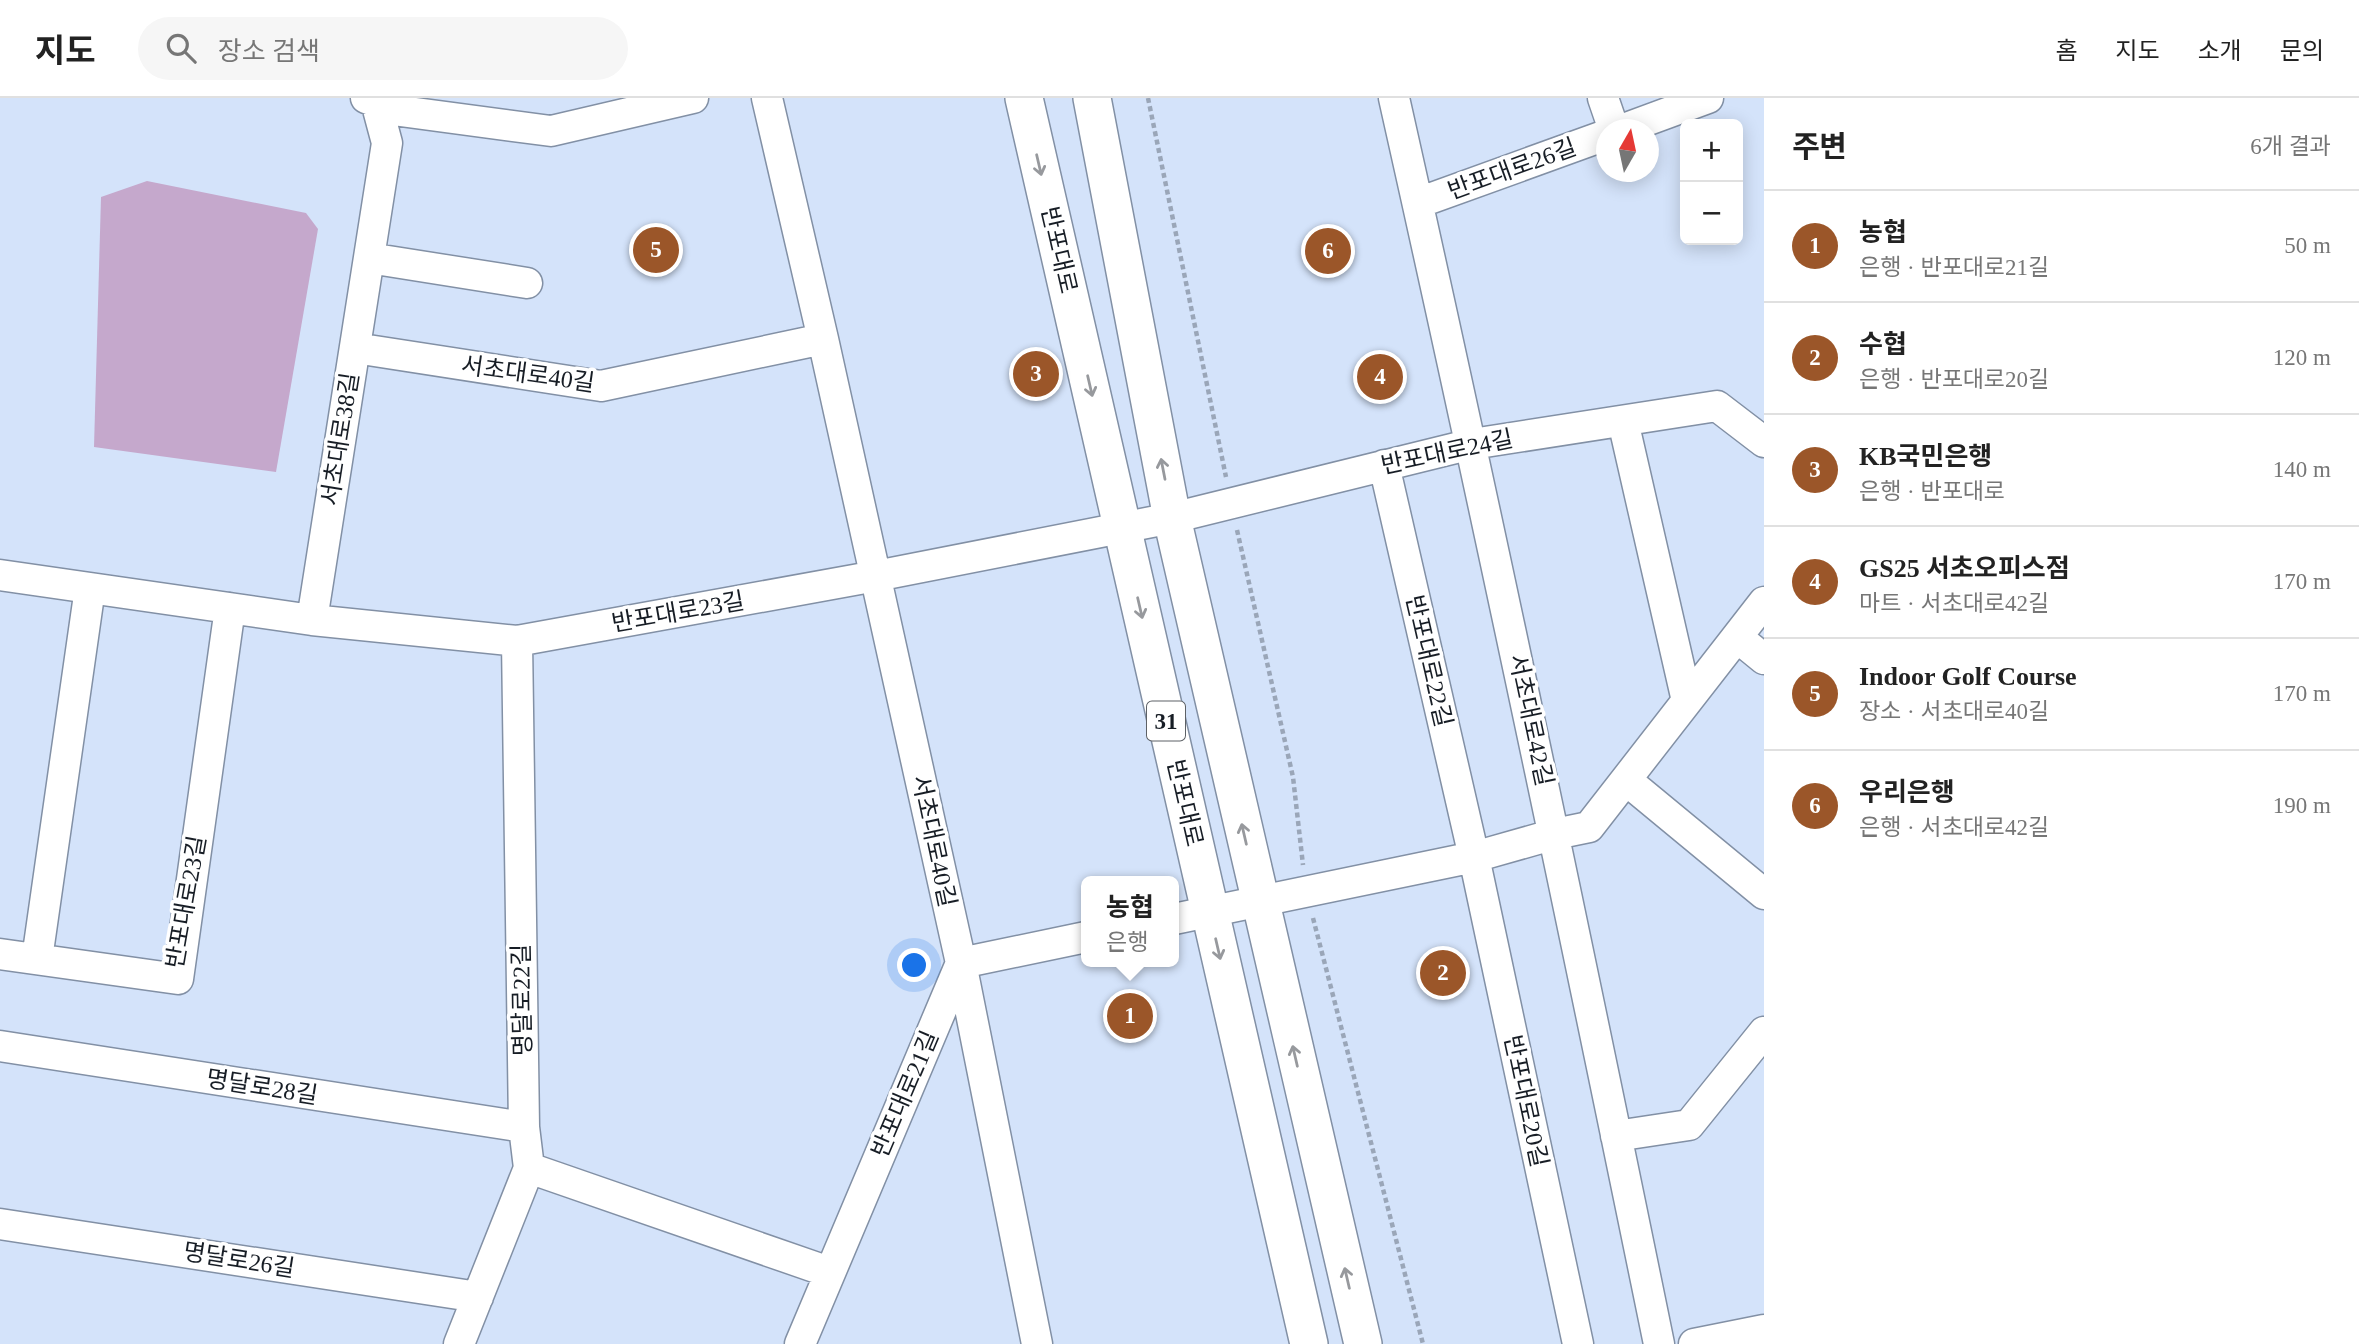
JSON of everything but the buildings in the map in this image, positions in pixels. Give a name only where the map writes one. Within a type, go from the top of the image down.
[{"type":"main road","name":"반포대로","points":[[1024,98],[1308,1344]]},
{"type":"main road","name":"반포대로","points":[[1092,98],[1172,518],[1363,1344]]},
{"type":"street","points":[[372,99],[400,111],[551,131],[693,98]]},
{"type":"street","name":"서초대로40길","points":[[767,98],[961,963],[1037,1344]]},
{"type":"street","name":"서초대로42길","points":[[1394,98],[1472,444],[1555,834],[1659,1344]]},
{"type":"street","points":[[1603,98],[1610,119]]},
{"type":"street","points":[[1651,119],[1708,98]]},
{"type":"street","name":"서초대로38길","points":[[312,620],[387,143],[372,99]]},
{"type":"street","name":"반포대로26길","points":[[1418,202],[1596,139]]},
{"type":"street","points":[[369,258],[527,283]]},
{"type":"street","name":"서초대로40길","points":[[355,348],[601,386],[823,339]]},
{"type":"street","name":"반포대로24길","points":[[1122,527],[1172,518],[1472,444],[1717,406],[1764,442]]},
{"type":"street","points":[[1623,421],[1687,701]]},
{"type":"street","name":"반포대로22길","points":[[1384,465],[1474,857]]},
{"type":"street","name":"반포대로23길","points":[[0,575],[312,620],[517,642],[876,576],[1122,527]]},
{"type":"street","points":[[37,959],[90,588]]},
{"type":"street","points":[[1179,918],[1474,857],[1589,827],[1764,602]]},
{"type":"street","name":"반포대로23길","points":[[0,954],[177,979],[230,608]]},
{"type":"street","points":[[1737,637],[1764,659]]},
{"type":"street","name":"명달로22길","points":[[459,1344],[529,1168],[524,1127],[517,642]]},
{"type":"street","points":[[1626,780],[1764,894]]},
{"type":"street","name":"반포대로20길","points":[[1474,857],[1578,1344]]},
{"type":"street","points":[[961,963],[1081,938]]},
{"type":"street","name":"반포대로21길","points":[[800,1344],[961,963]]},
{"type":"street","points":[[1616,1136],[1689,1125],[1764,1032]]},
{"type":"street","name":"명달로28길","points":[[0,1046],[524,1127]]},
{"type":"street","points":[[529,1168],[829,1272]]},
{"type":"street","name":"명달로26길","points":[[0,1224],[478,1297]]},
{"type":"street","points":[[1694,1344],[1764,1330]]},
{"type":"path","points":[[1148,98],[1231,503],[1293,777],[1307,892],[1423,1344]]},
{"type":"shaded area","points":[[147,181],[306,213],[318,229],[276,472],[94,447],[101,197]]},
{"type":"place","name":"Indoor Golf Course","points":[[656,250]]},
{"type":"place","name":"우리은행","points":[[1328,251]]},
{"type":"place","name":"KB국민은행","points":[[1036,374]]},
{"type":"place","name":"GS25 서초오피스점","points":[[1380,377]]},
{"type":"place","name":"수협","points":[[1443,973]]},
{"type":"place","name":"농협","points":[[1130,1016]]}]
